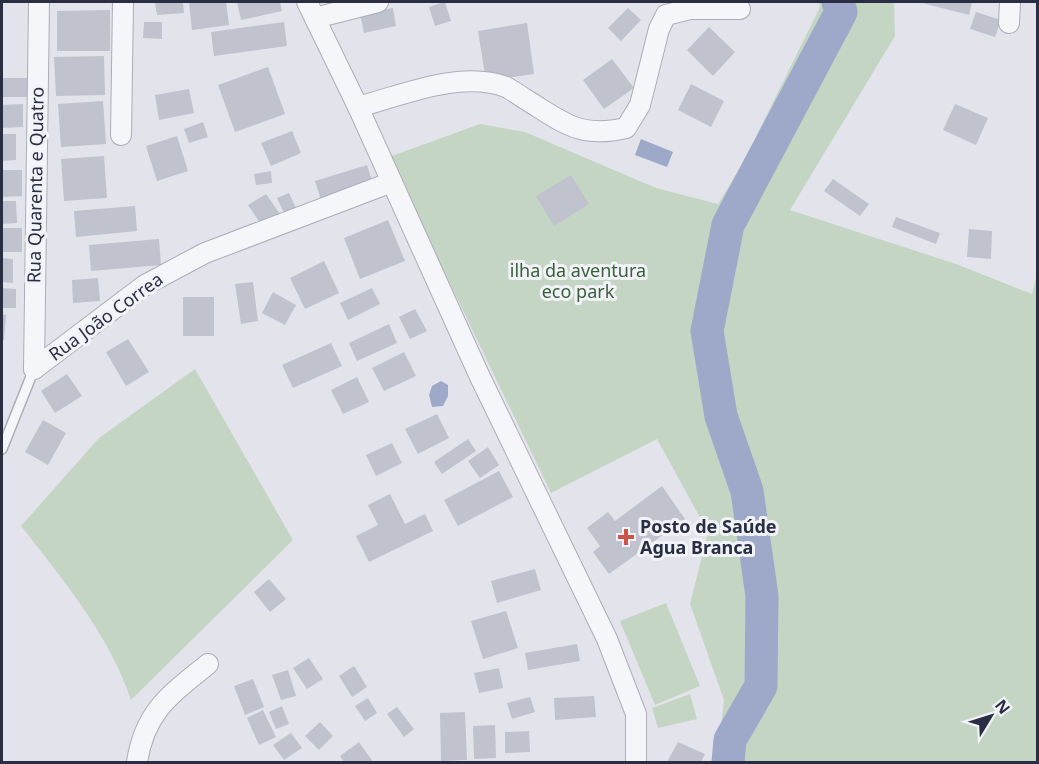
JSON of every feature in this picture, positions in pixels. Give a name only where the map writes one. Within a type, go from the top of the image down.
[{"type":"street","name":"Rua Quarenta e Quatro","points":[[34,369],[39,2]]},
{"type":"street","points":[[121,135],[123,2]]},
{"type":"street","points":[[378,2],[311,10],[358,107],[480,377],[607,639],[636,714],[636,762]]},
{"type":"street","points":[[1009,23],[1010,2]]},
{"type":"street","points":[[358,107],[437,86],[467,81],[505,87],[582,131],[602,134],[626,128],[640,105],[659,29],[666,15],[690,9],[740,9]]},
{"type":"street","name":"Rua João Correa","points":[[34,369],[145,285],[205,253],[392,182]]},
{"type":"street","points":[[137,762],[141,737],[157,710],[169,696],[208,664]]},
{"type":"lane","name":"Rua João Correa","points":[[2,449],[34,369]]},
{"type":"green space","name":"ilha da aventura eco park","points":[[819,2],[894,2],[895,36],[790,210],[956,264],[1032,294],[1037,274],[1037,762],[717,762],[724,700],[690,604],[708,532],[657,439],[551,493],[389,157],[480,124],[525,132],[656,188],[718,204],[743,163],[820,7]]},
{"type":"green space","points":[[195,369],[293,540],[131,700],[110,652],[84,608],[21,526],[99,438]]},
{"type":"green space","points":[[666,603],[700,686],[655,705],[620,621]]},
{"type":"green space","points":[[690,694],[697,719],[658,728],[652,708]]},
{"type":"water","points":[[641,139],[673,152],[667,167],[635,155]]},
{"type":"water","points":[[441,381],[448,385],[448,396],[443,406],[432,407],[429,395],[432,386]]},
{"type":"building","points":[[155,2],[183,2],[184,13],[157,15]]},
{"type":"building","points":[[226,2],[229,25],[192,30],[189,3]]},
{"type":"building","points":[[237,2],[280,2],[282,11],[241,20]]},
{"type":"building","points":[[445,2],[451,21],[435,26],[429,7]]},
{"type":"building","points":[[918,2],[972,2],[969,15]]},
{"type":"building","points":[[393,8],[396,26],[364,33],[360,14]]},
{"type":"building","points":[[628,8],[641,20],[621,41],[608,28]]},
{"type":"building","points":[[110,10],[110,51],[57,51],[57,11]]},
{"type":"building","points":[[976,12],[1001,20],[995,37],[970,29]]},
{"type":"building","points":[[144,22],[162,22],[162,39],[143,38]]},
{"type":"building","points":[[284,22],[287,46],[214,56],[211,32]]},
{"type":"building","points":[[527,23],[534,74],[486,81],[478,31]]},
{"type":"building","points":[[709,27],[735,52],[713,76],[687,50]]},
{"type":"building","points":[[104,56],[105,95],[56,96],[54,57]]},
{"type":"building","points":[[612,59],[634,88],[604,109],[583,80]]},
{"type":"building","points":[[268,67],[285,114],[235,132],[218,85]]},
{"type":"building","points":[[2,78],[27,78],[28,97],[2,97]]},
{"type":"building","points":[[691,84],[724,101],[711,127],[678,110]]},
{"type":"building","points":[[189,89],[194,113],[159,120],[155,95]]},
{"type":"building","points":[[103,101],[106,144],[61,147],[58,104]]},
{"type":"building","points":[[23,104],[23,127],[2,128],[2,105]]},
{"type":"building","points":[[955,104],[988,118],[976,145],[943,130]]},
{"type":"building","points":[[203,122],[208,137],[189,143],[184,129]]},
{"type":"building","points":[[292,131],[301,153],[271,166],[261,143]]},
{"type":"building","points":[[2,134],[16,134],[16,160],[2,161]]},
{"type":"building","points":[[177,136],[188,171],[157,181],[146,146]]},
{"type":"building","points":[[104,156],[107,198],[64,201],[61,159]]},
{"type":"building","points":[[367,165],[373,184],[321,200],[315,181]]},
{"type":"building","points":[[2,170],[22,170],[22,196],[2,197]]},
{"type":"building","points":[[271,171],[272,183],[256,185],[254,174]]},
{"type":"building","points":[[571,175],[589,204],[554,226],[536,196]]},
{"type":"building","points":[[833,179],[869,204],[860,216],[824,191]]},
{"type":"building","points":[[289,193],[296,208],[284,213],[277,198]]},
{"type":"building","points":[[266,194],[280,214],[262,226],[248,205]]},
{"type":"building","points":[[2,201],[16,201],[17,223],[2,224]]},
{"type":"building","points":[[135,206],[137,231],[76,237],[74,211]]},
{"type":"building","points":[[896,217],[940,233],[936,244],[892,227]]},
{"type":"building","points":[[388,220],[405,261],[360,279],[344,238]]},
{"type":"building","points":[[2,228],[22,228],[22,252],[2,252]]},
{"type":"building","points":[[969,229],[992,231],[991,259],[967,257]]},
{"type":"building","points":[[159,239],[161,265],[91,271],[89,245]]},
{"type":"building","points":[[2,258],[13,259],[13,283],[2,282]]},
{"type":"building","points":[[324,261],[339,293],[305,309],[290,278]]},
{"type":"building","points":[[98,278],[100,301],[73,303],[72,280]]},
{"type":"building","points":[[253,282],[258,321],[241,324],[235,284]]},
{"type":"building","points":[[2,288],[16,289],[16,308],[2,308]]},
{"type":"building","points":[[372,288],[380,304],[348,320],[340,303]]},
{"type":"building","points":[[273,292],[296,305],[285,325],[262,313]]},
{"type":"building","points":[[183,297],[214,297],[214,336],[183,336]]},
{"type":"building","points":[[415,309],[427,331],[410,339],[399,317]]},
{"type":"building","points":[[2,314],[6,315],[4,340],[2,340]]},
{"type":"building","points":[[389,324],[397,343],[357,361],[349,343]]},
{"type":"building","points":[[128,339],[149,372],[126,386],[106,352]]},
{"type":"building","points":[[331,343],[342,366],[293,388],[282,365]]},
{"type":"building","points":[[404,352],[416,376],[384,391],[372,368]]},
{"type":"building","points":[[67,374],[82,396],[55,413],[41,391]]},
{"type":"building","points":[[357,377],[369,402],[343,414],[331,390]]},
{"type":"building","points":[[437,414],[449,438],[418,454],[405,429]]},
{"type":"building","points":[[43,420],[66,433],[48,465],[25,452]]},
{"type":"building","points":[[468,439],[476,451],[442,474],[434,462]]},
{"type":"building","points":[[392,443],[402,463],[376,476],[366,455]]},
{"type":"building","points":[[488,447],[499,465],[480,478],[468,461]]},
{"type":"building","points":[[499,471],[513,497],[458,526],[444,500]]},
{"type":"building","name":"Posto de Saúde Agua Branca","points":[[662,486],[685,519],[609,574],[593,552],[600,546],[587,528],[608,512],[615,521]]},
{"type":"building","points":[[390,494],[405,524],[425,514],[433,531],[369,562],[356,536],[378,525],[368,505]]},
{"type":"building","points":[[535,569],[541,590],[497,603],[491,581]]},
{"type":"building","points":[[269,579],[286,599],[270,612],[254,592]]},
{"type":"building","points":[[506,611],[518,648],[483,659],[471,621]]},
{"type":"building","points":[[577,644],[580,661],[528,670],[525,653]]},
{"type":"building","points":[[309,658],[323,679],[307,689],[293,668]]},
{"type":"building","points":[[354,666],[367,687],[352,697],[339,676]]},
{"type":"building","points":[[499,668],[503,688],[479,693],[474,673]]},
{"type":"building","points":[[288,670],[296,696],[281,700],[272,675]]},
{"type":"building","points":[[253,679],[264,707],[245,715],[234,686]]},
{"type":"building","points":[[594,696],[596,717],[555,720],[554,698]]},
{"type":"building","points":[[530,697],[535,712],[512,719],[507,703]]},
{"type":"building","points":[[368,698],[377,713],[365,721],[355,706]]},
{"type":"building","points":[[282,706],[289,724],[276,729],[269,712]]},
{"type":"building","points":[[397,707],[414,729],[404,737],[387,714]]},
{"type":"building","points":[[263,710],[276,737],[259,745],[247,718]]},
{"type":"building","points":[[465,712],[467,760],[441,761],[440,713]]},
{"type":"building","points":[[320,722],[333,736],[319,750],[305,736]]},
{"type":"building","points":[[495,725],[496,758],[474,759],[473,726]]},
{"type":"building","points":[[529,731],[530,752],[505,753],[505,732]]},
{"type":"building","points":[[291,733],[302,748],[284,760],[273,745]]},
{"type":"building","points":[[359,742],[373,762],[344,762],[340,756]]},
{"type":"building","points":[[678,742],[705,754],[701,762],[667,762]]},
{"type":"waterway","points":[[728,762],[730,740],[761,686],[762,596],[747,491],[721,416],[707,331],[728,225],[841,12],[838,2]]},
{"type":"place","name":"Posto de Saúde Agua Branca","points":[[626,537]]}]
